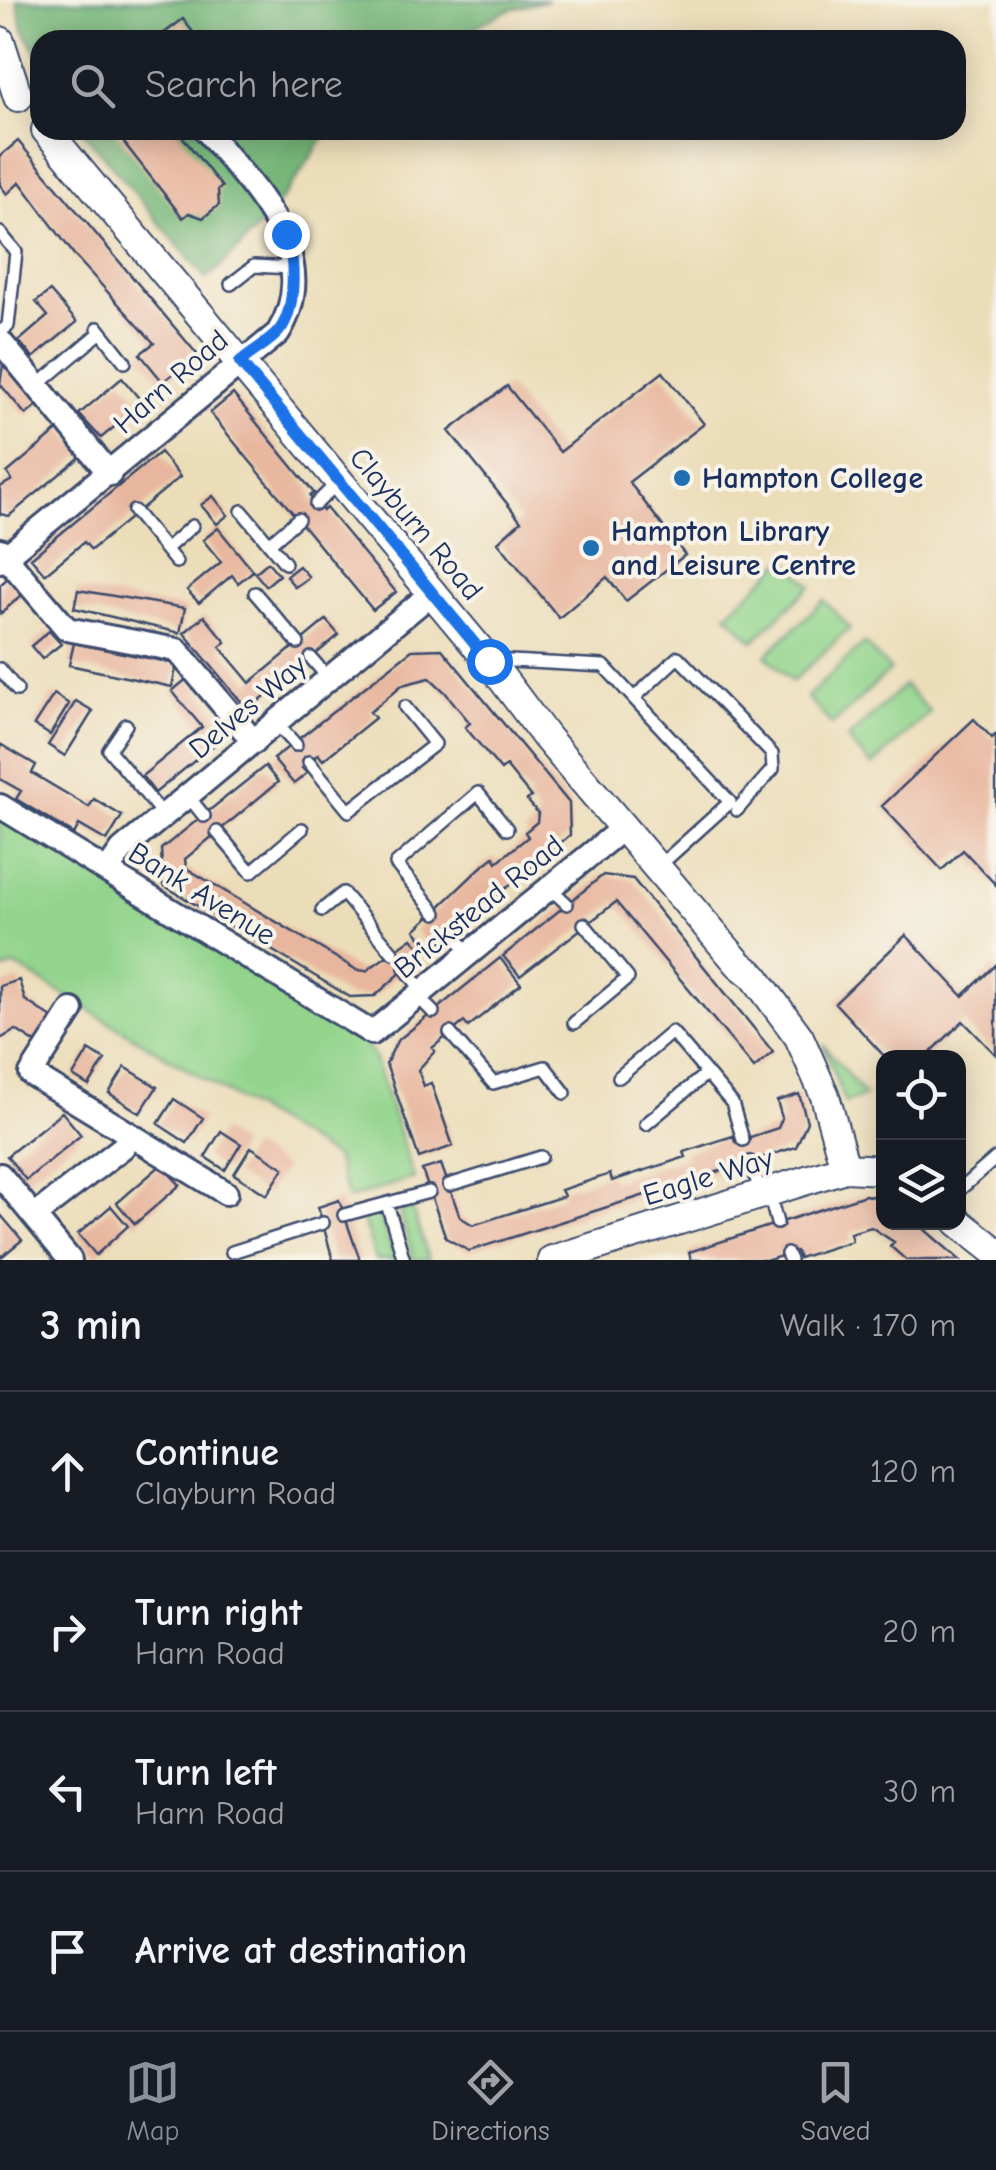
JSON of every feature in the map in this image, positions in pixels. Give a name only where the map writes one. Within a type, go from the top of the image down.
[{"type":"street","points":[[0,41],[9,92],[30,113]]},
{"type":"street","name":"Clayburn Road","points":[[54,140],[489,661],[546,737],[739,964],[754,976],[799,1037],[826,1096],[845,1168]]},
{"type":"street","name":"Harn Road","points":[[2,555],[111,480],[284,323],[290,245],[279,222],[214,140]]},
{"type":"street","name":"Harn Road","points":[[0,342],[111,480]]},
{"type":"street","points":[[2,555],[67,629],[177,650],[254,742]]},
{"type":"street","name":"Delves Way","points":[[107,871],[122,850],[432,594]]},
{"type":"street","name":"Bank Avenue","points":[[0,806],[372,1033]]},
{"type":"street","name":"Brickstead Road","points":[[372,1033],[425,1000],[469,954],[558,896],[624,827]]},
{"type":"street","points":[[72,1010],[31,1074],[226,1193]]},
{"type":"street","points":[[34,1216],[123,1147],[130,1135]]},
{"type":"street","name":"Eagle Way","points":[[556,1259],[845,1168],[876,1170]]},
{"type":"street","points":[[0,1175],[70,1260]]},
{"type":"street","points":[[966,1228],[996,1252]]},
{"type":"lane","points":[[0,233],[16,252],[8,326],[0,332]]},
{"type":"lane","points":[[232,284],[254,266],[291,268]]},
{"type":"lane","points":[[37,386],[100,330],[125,362]]},
{"type":"lane","points":[[316,504],[338,482]]},
{"type":"lane","points":[[134,511],[176,562]]},
{"type":"lane","points":[[242,511],[285,563]]},
{"type":"lane","points":[[269,544],[298,519]]},
{"type":"lane","points":[[166,549],[192,526]]},
{"type":"lane","points":[[255,593],[298,643]]},
{"type":"lane","points":[[489,661],[506,657],[604,666],[730,802],[658,867]]},
{"type":"lane","points":[[634,698],[671,658],[678,657],[772,754],[774,770],[736,810]]},
{"type":"lane","points":[[311,658],[329,679]]},
{"type":"lane","points":[[0,669],[16,690]]},
{"type":"lane","points":[[309,762],[350,811],[434,744],[405,707]]},
{"type":"lane","points":[[276,723],[296,746]]},
{"type":"lane","points":[[126,725],[110,750],[164,816]]},
{"type":"lane","points":[[436,913],[396,864],[478,793],[507,829]]},
{"type":"lane","points":[[188,796],[204,816]]},
{"type":"lane","points":[[217,832],[251,872],[302,829]]},
{"type":"lane","points":[[322,910],[343,892],[393,952]]},
{"type":"lane","points":[[574,1022],[628,978],[584,924]]},
{"type":"lane","points":[[452,932],[469,954]]},
{"type":"lane","points":[[405,968],[425,1000]]},
{"type":"lane","points":[[619,1077],[672,1032],[732,1103],[743,1140]]},
{"type":"lane","points":[[450,1033],[493,1083],[545,1068],[565,1093]]},
{"type":"lane","points":[[646,1124],[707,1073]]},
{"type":"lane","points":[[448,1185],[542,1157]]},
{"type":"lane","points":[[966,1184],[996,1158]]},
{"type":"lane","points":[[750,1162],[777,1224]]},
{"type":"lane","points":[[344,1215],[429,1192]]},
{"type":"lane","points":[[387,1204],[404,1260]]},
{"type":"lane","points":[[232,1252],[323,1223]]},
{"type":"green space","points":[[17,0],[548,0],[508,10],[469,30],[30,30],[30,41]]},
{"type":"green space","points":[[90,140],[322,140],[273,209],[206,279]]},
{"type":"green space","points":[[785,559],[811,586],[753,641],[727,614]]},
{"type":"green space","points":[[824,600],[850,628],[792,682],[766,655]]},
{"type":"green space","points":[[864,643],[890,670],[832,725],[807,697]]},
{"type":"green space","points":[[904,685],[930,712],[872,766],[847,739]]},
{"type":"green space","points":[[0,817],[356,1032],[374,1056],[414,1178],[348,1199],[335,1158],[16,966],[0,971]]},
{"type":"green space","points":[[823,1044],[865,1096],[845,1103]]},
{"type":"green space","points":[[410,1203],[429,1260],[414,1260],[400,1215]]},
{"type":"green space","points":[[371,1213],[381,1220],[395,1260],[376,1260],[361,1214]]},
{"type":"building","points":[[183,19],[191,30],[168,30]]},
{"type":"building","points":[[122,140],[185,140],[222,187],[218,190],[219,205],[203,218],[189,213],[183,218]]},
{"type":"building","points":[[18,141],[197,354],[163,382],[140,354],[154,343],[75,256],[20,182],[7,194],[0,185],[0,156]]},
{"type":"building","points":[[50,291],[77,322],[33,358],[19,341],[48,316],[36,302]]},
{"type":"building","points":[[4,358],[41,402],[26,415],[0,384]]},
{"type":"building","points":[[663,372],[704,424],[629,482],[685,555],[626,601],[607,577],[559,618],[498,542],[521,521],[449,431],[507,386],[560,452]]},
{"type":"building","points":[[122,378],[143,403],[101,438],[79,414]]},
{"type":"building","points":[[233,394],[314,493],[310,496],[316,504],[323,511],[326,508],[396,592],[373,610],[210,413]]},
{"type":"building","points":[[62,427],[84,454],[9,516],[0,514],[0,487],[12,480],[7,473]]},
{"type":"building","points":[[160,452],[180,477],[91,550],[84,542],[45,574],[31,558]]},
{"type":"building","points":[[213,496],[228,515],[217,524],[201,505]]},
{"type":"building","points":[[218,528],[253,571],[238,583],[232,575],[199,603],[187,590],[221,562],[203,540]]},
{"type":"building","points":[[268,562],[279,575],[266,586],[255,573]]},
{"type":"building","points":[[299,566],[309,577],[295,587],[286,576]]},
{"type":"building","points":[[9,577],[23,594],[0,614],[0,585]]},
{"type":"building","points":[[78,590],[185,608],[180,633],[74,608]]},
{"type":"building","points":[[204,616],[226,642],[220,647],[250,683],[326,620],[339,635],[248,710],[184,633]]},
{"type":"building","points":[[49,631],[61,644],[42,659],[31,646]]},
{"type":"building","points":[[74,643],[177,664],[172,687],[69,665]]},
{"type":"building","points":[[442,649],[569,803],[570,835],[431,950],[415,930],[480,868],[494,857],[497,862],[528,837],[525,832],[537,822],[538,813],[527,800],[531,797],[506,766],[501,770],[465,727],[470,723],[445,692],[430,678],[402,685],[370,712],[375,718],[323,760],[318,754],[302,768],[307,773],[294,784],[273,759],[412,650]]},
{"type":"building","points":[[188,678],[231,731],[155,793],[142,776],[202,727],[172,691]]},
{"type":"building","points":[[54,694],[69,704],[50,735],[34,725]]},
{"type":"building","points":[[76,701],[93,711],[65,756],[48,745]]},
{"type":"building","points":[[974,719],[992,738],[996,734],[996,885],[963,850],[942,870],[882,806]]},
{"type":"building","points":[[0,744],[36,765],[32,773],[89,807],[94,799],[122,816],[107,841],[79,825],[74,834],[16,799],[21,791],[0,779]]},
{"type":"building","points":[[265,766],[278,782],[185,859],[186,868],[357,970],[366,971],[412,938],[424,952],[375,996],[350,997],[163,885],[161,849]]},
{"type":"building","points":[[603,875],[633,879],[773,1052],[754,1068],[616,902],[520,976],[503,956]]},
{"type":"building","points":[[906,935],[963,996],[996,965],[996,1055],[963,1021],[933,1050],[879,1050],[835,1003]]},
{"type":"building","points":[[500,958],[521,984],[468,1027],[464,1022],[432,1048],[435,1051],[418,1070],[424,1086],[431,1083],[453,1146],[419,1158],[386,1064],[397,1041]]},
{"type":"building","points":[[19,980],[25,1000],[58,1022],[42,1047],[16,1030],[0,1039],[0,986]]},
{"type":"building","points":[[89,1050],[105,1060],[89,1086],[73,1076]]},
{"type":"building","points":[[125,1067],[157,1087],[140,1113],[109,1093]]},
{"type":"building","points":[[799,1094],[807,1122],[796,1147],[469,1251],[446,1238],[422,1170],[441,1164],[460,1217],[473,1225],[564,1196],[561,1190],[610,1174],[612,1181],[686,1157],[684,1152],[717,1141],[733,1136],[735,1142],[778,1128],[782,1118],[777,1101]]},
{"type":"building","points":[[174,1099],[203,1118],[187,1143],[158,1124]]},
{"type":"building","points":[[62,1112],[81,1135],[26,1180],[7,1156]]},
{"type":"building","points":[[221,1131],[241,1144],[225,1170],[205,1157]]},
{"type":"building","points":[[251,1147],[284,1168],[267,1195],[234,1174]]},
{"type":"building","points":[[161,1165],[180,1185],[135,1224],[117,1203]]},
{"type":"building","points":[[865,1195],[876,1197],[876,1230],[925,1230],[960,1260],[906,1260],[890,1246],[894,1242],[871,1227],[850,1233],[852,1241],[799,1258],[796,1251],[769,1260],[691,1260],[689,1252]]},
{"type":"building","points":[[339,1200],[360,1260],[333,1260],[318,1207]]},
{"type":"building","points":[[111,1206],[128,1226],[96,1255],[78,1234]]},
{"type":"building","points":[[0,1214],[22,1240],[0,1258]]},
{"type":"place","name":"Hampton College","points":[[682,478]]},
{"type":"place","name":"Hampton Library and Leisure Centre","points":[[591,548]]},
{"type":"route","points":[[286,234],[291,288],[284,323],[278,333],[240,362],[489,661]]}]
